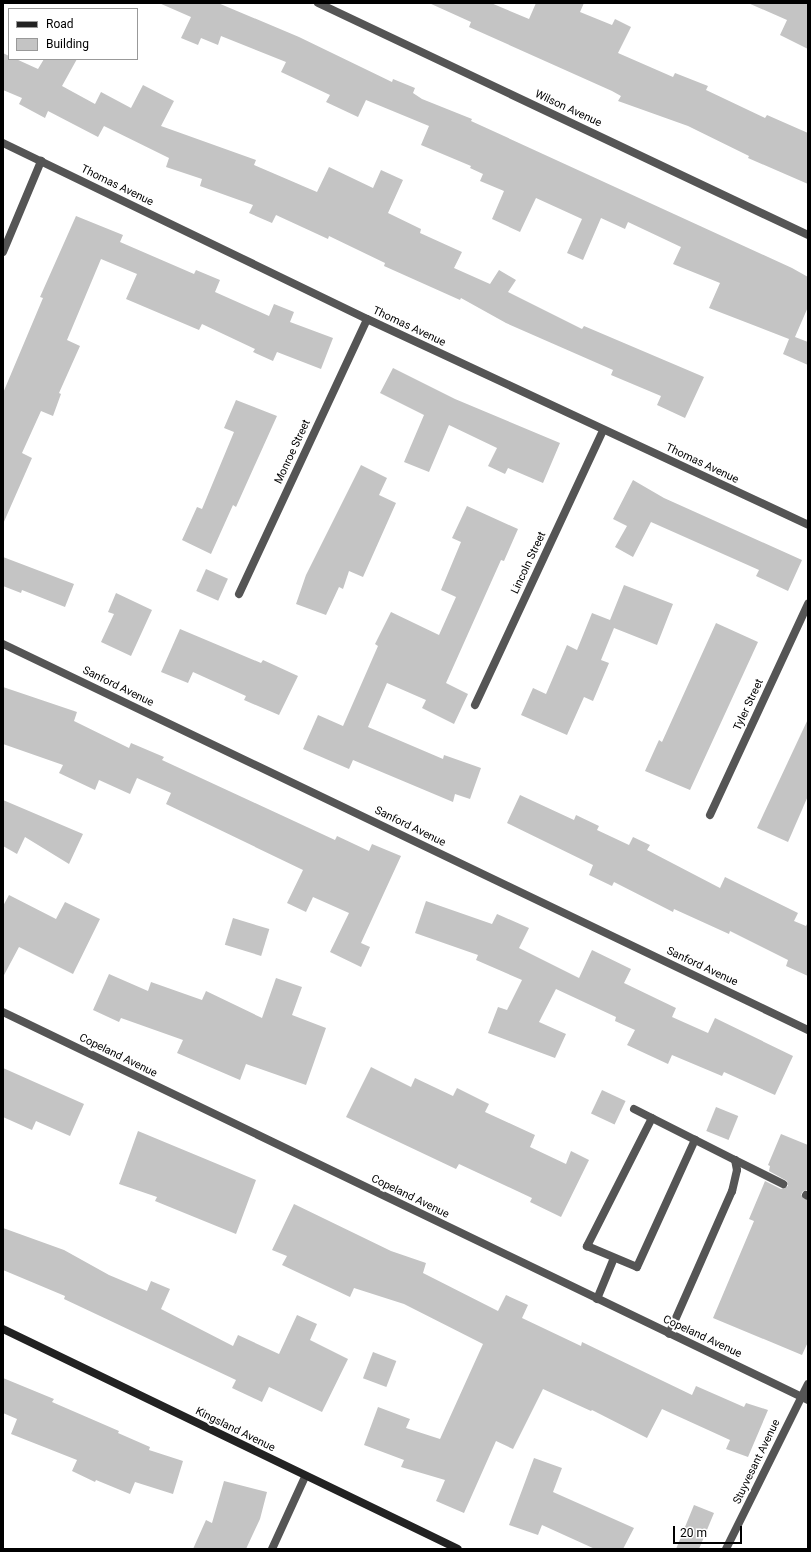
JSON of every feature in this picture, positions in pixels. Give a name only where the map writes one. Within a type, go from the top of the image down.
[{"type":"main road","name":"Kingsland Avenue","points":[[3,1329],[305,1477],[458,1549]]},
{"type":"street","name":"Wilson Avenue","points":[[318,3],[808,235]]},
{"type":"street","name":"Thomas Avenue","points":[[3,143],[366,319],[808,525]]},
{"type":"street","points":[[3,252],[41,161]]},
{"type":"street","name":"Monroe Street","points":[[239,594],[366,319]]},
{"type":"street","name":"Lincoln Street","points":[[475,705],[603,430]]},
{"type":"street","name":"Tyler Street","points":[[710,815],[808,604]]},
{"type":"street","name":"Sanford Avenue","points":[[3,644],[808,1030]]},
{"type":"street","name":"Copeland Avenue","points":[[3,1012],[669,1334],[805,1398]]},
{"type":"street","points":[[634,1109],[783,1184]]},
{"type":"street","points":[[652,1118],[587,1246],[637,1267],[695,1140]]},
{"type":"street","points":[[669,1334],[732,1191],[737,1170],[735,1160]]},
{"type":"street","points":[[597,1299],[614,1258]]},
{"type":"street","name":"Stuyvesant Avenue","points":[[726,1549],[805,1398],[808,1384]]},
{"type":"street","points":[[272,1549],[305,1477]]},
{"type":"building","points":[[159,3],[218,3],[299,37],[392,82],[393,79],[415,88],[413,93],[422,99],[472,119],[471,121],[792,268],[808,277],[808,307],[795,337],[808,342],[808,365],[783,354],[789,339],[709,308],[720,283],[673,264],[681,247],[628,222],[625,229],[601,218],[583,260],[567,253],[582,219],[536,198],[520,232],[492,219],[504,191],[480,181],[483,174],[470,168],[471,166],[421,145],[429,126],[366,100],[358,117],[326,102],[330,95],[281,72],[286,62],[221,36],[218,45],[201,38],[198,45],[181,38],[191,17]]},
{"type":"building","points":[[429,3],[491,3],[529,19],[536,3],[584,3],[580,12],[612,25],[615,19],[631,27],[618,53],[673,77],[675,73],[708,86],[706,90],[765,118],[767,115],[808,133],[808,184],[748,158],[749,156],[688,126],[618,101],[621,96],[612,91],[469,27],[471,22]]},
{"type":"building","points":[[748,3],[808,3],[808,49],[780,35],[787,20]]},
{"type":"building","points":[[3,53],[8,56],[8,60],[18,60],[38,69],[43,60],[76,60],[62,86],[95,104],[101,92],[131,108],[143,85],[174,101],[161,126],[256,160],[254,165],[317,192],[329,167],[373,188],[381,170],[403,180],[388,213],[421,229],[420,233],[462,252],[454,268],[490,284],[499,270],[516,280],[508,292],[582,329],[584,326],[704,377],[685,418],[657,405],[661,396],[611,375],[613,370],[506,323],[461,298],[460,300],[384,266],[385,263],[329,236],[328,239],[276,215],[272,223],[249,213],[253,205],[200,186],[202,179],[166,167],[169,158],[104,126],[98,137],[48,111],[45,118],[19,104],[22,98],[3,90]]},
{"type":"building","points":[[76,216],[123,235],[120,242],[194,274],[196,270],[220,280],[215,292],[269,316],[274,304],[294,312],[290,322],[333,338],[321,369],[277,352],[273,361],[253,352],[255,349],[202,324],[199,330],[126,299],[137,274],[101,259],[67,340],[80,346],[59,393],[61,394],[53,416],[41,411],[22,453],[32,458],[3,524],[3,393],[43,298],[40,297]]},
{"type":"building","points":[[393,368],[455,399],[560,443],[543,483],[508,468],[505,474],[488,466],[497,448],[449,425],[429,472],[404,462],[424,415],[380,393]]},
{"type":"building","points":[[236,400],[277,416],[236,507],[233,505],[211,554],[182,540],[197,507],[202,509],[234,432],[224,428]]},
{"type":"building","points":[[361,465],[387,478],[379,495],[396,503],[363,577],[349,571],[343,589],[339,587],[326,615],[296,604],[306,575]]},
{"type":"building","points":[[633,480],[664,498],[802,560],[788,591],[756,576],[759,570],[651,522],[633,557],[615,547],[627,526],[613,519]]},
{"type":"building","points":[[467,506],[518,529],[504,561],[501,560],[446,683],[468,694],[454,724],[422,708],[426,700],[387,683],[368,727],[443,759],[444,755],[481,768],[470,799],[455,794],[453,802],[353,760],[349,769],[303,749],[318,715],[343,726],[378,646],[375,644],[391,612],[439,635],[456,597],[441,590],[461,542],[452,538]]},
{"type":"building","points":[[3,557],[74,584],[65,607],[22,590],[21,593],[3,586]]},
{"type":"building","points":[[206,569],[228,579],[218,601],[196,591]]},
{"type":"building","points":[[624,585],[673,604],[657,645],[614,628],[601,660],[609,663],[593,701],[584,697],[567,735],[521,715],[533,688],[546,694],[567,645],[577,650],[592,613],[610,620]]},
{"type":"building","points":[[116,593],[152,610],[131,656],[101,642],[114,614],[108,612]]},
{"type":"building","points":[[716,623],[758,642],[690,790],[645,771],[659,740],[662,742]]},
{"type":"building","points":[[180,629],[261,663],[263,660],[298,676],[279,715],[244,700],[246,696],[193,672],[188,683],[161,672]]},
{"type":"building","points":[[3,687],[77,712],[74,721],[129,748],[131,743],[164,757],[162,760],[335,840],[337,836],[369,851],[372,844],[401,856],[361,943],[370,947],[361,967],[330,952],[349,913],[313,897],[306,912],[287,903],[303,870],[166,804],[171,793],[137,778],[130,794],[99,780],[95,790],[59,773],[63,765],[3,744]]},
{"type":"building","points":[[808,719],[808,796],[788,842],[757,828]]},
{"type":"building","points":[[520,795],[574,820],[576,815],[599,826],[597,830],[629,845],[633,837],[650,845],[647,850],[720,888],[725,877],[798,913],[794,921],[806,926],[808,922],[808,976],[786,966],[788,960],[730,931],[729,934],[674,909],[673,912],[614,882],[612,886],[589,875],[593,865],[507,823]]},
{"type":"building","points":[[3,800],[83,834],[69,864],[25,837],[17,854],[3,846]]},
{"type":"building","points":[[9,895],[56,919],[65,902],[100,919],[73,974],[19,947],[3,977],[3,906]]},
{"type":"building","points":[[426,901],[492,924],[497,914],[529,928],[519,948],[579,978],[592,950],[631,969],[624,983],[676,1008],[672,1017],[708,1033],[715,1018],[793,1056],[775,1095],[724,1072],[722,1076],[672,1055],[668,1064],[627,1045],[635,1030],[615,1021],[616,1017],[556,989],[539,1022],[566,1034],[555,1058],[488,1033],[498,1007],[507,1010],[522,980],[476,960],[478,955],[415,933]]},
{"type":"building","points":[[233,918],[269,929],[261,956],[225,945]]},
{"type":"building","points":[[109,974],[148,991],[151,982],[202,1000],[206,991],[262,1018],[276,978],[302,987],[292,1015],[326,1028],[306,1085],[246,1064],[240,1080],[177,1053],[183,1040],[121,1018],[119,1022],[93,1010]]},
{"type":"building","points":[[371,1067],[411,1087],[415,1078],[453,1096],[457,1088],[489,1104],[485,1112],[535,1135],[530,1147],[566,1164],[571,1151],[589,1160],[561,1217],[530,1202],[532,1198],[459,1164],[456,1169],[346,1117]]},
{"type":"building","points":[[3,1068],[84,1104],[70,1136],[36,1121],[32,1130],[3,1117]]},
{"type":"building","points":[[602,1090],[626,1101],[615,1125],[591,1114]]},
{"type":"building","points":[[716,1107],[738,1116],[729,1140],[706,1131]]},
{"type":"building","points":[[138,1131],[256,1180],[236,1234],[155,1201],[157,1197],[119,1184]]},
{"type":"building","points":[[781,1134],[808,1145],[808,1190],[803,1191],[801,1195],[808,1201],[808,1342],[802,1355],[713,1318],[754,1221],[749,1219],[765,1181],[781,1189],[788,1186],[787,1181],[769,1171],[770,1166],[768,1165]]},
{"type":"building","points":[[294,1204],[391,1251],[426,1263],[423,1273],[498,1311],[506,1295],[528,1305],[522,1318],[581,1346],[582,1342],[692,1395],[696,1386],[744,1407],[746,1403],[768,1410],[748,1457],[726,1449],[730,1440],[662,1409],[647,1438],[592,1410],[591,1411],[543,1389],[513,1449],[496,1441],[464,1513],[436,1501],[445,1480],[401,1467],[404,1460],[364,1445],[378,1407],[410,1419],[406,1428],[440,1439],[483,1344],[404,1304],[354,1288],[350,1297],[282,1265],[287,1256],[272,1250]]},
{"type":"building","points":[[3,1228],[64,1250],[109,1275],[147,1291],[151,1281],[170,1289],[161,1309],[233,1346],[238,1335],[279,1354],[297,1315],[317,1324],[310,1340],[348,1359],[322,1412],[269,1387],[262,1402],[232,1388],[236,1380],[64,1299],[65,1296],[3,1270]]},
{"type":"building","points":[[373,1352],[396,1361],[386,1387],[363,1378]]},
{"type":"building","points":[[3,1378],[54,1399],[52,1402],[119,1431],[118,1433],[150,1447],[149,1450],[183,1461],[173,1494],[135,1482],[130,1494],[96,1480],[95,1482],[72,1471],[77,1460],[11,1434],[17,1419],[3,1413]]},
{"type":"building","points":[[534,1458],[562,1468],[553,1492],[634,1528],[623,1549],[595,1549],[542,1525],[538,1535],[509,1525]]},
{"type":"building","points":[[224,1481],[267,1492],[260,1519],[246,1549],[193,1549],[206,1520],[212,1523]]},
{"type":"building","points":[[694,1505],[714,1513],[699,1549],[676,1549]]}]
